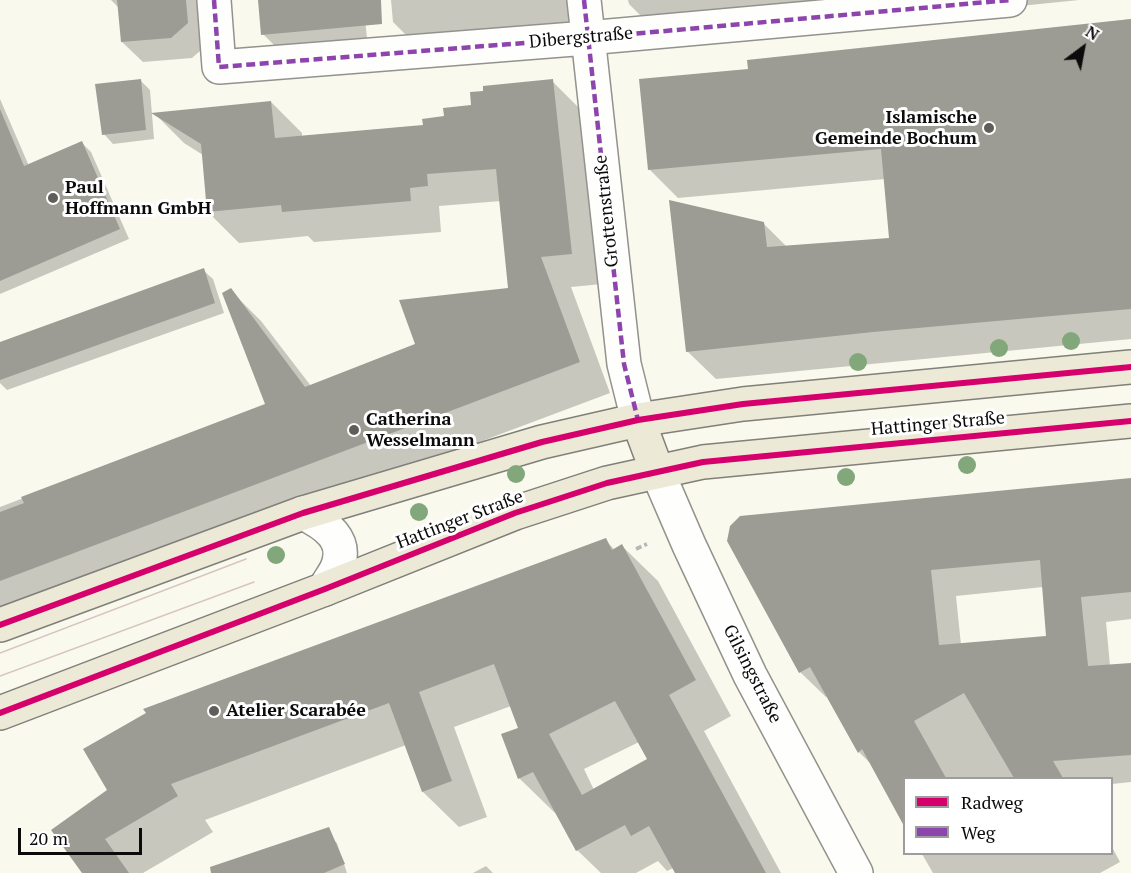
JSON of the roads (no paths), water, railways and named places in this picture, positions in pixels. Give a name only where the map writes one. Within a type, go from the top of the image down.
[{"type":"main road","points":[[0,626],[303,513],[542,441],[638,420],[743,404],[1131,367]]},
{"type":"main road","points":[[638,420],[657,471]]},
{"type":"main road","name":"Hattinger Straße","points":[[0,713],[325,589],[515,513],[607,483],[703,462],[1131,421]]},
{"type":"street","name":"Dibergstraße","points":[[214,0],[219,67],[587,38],[1010,0]]},
{"type":"street","name":"Grottenstraße","points":[[584,0],[624,364],[638,420]]},
{"type":"street","name":"Gilsingstraße","points":[[657,471],[750,675],[856,873]]},
{"type":"street","points":[[303,513],[326,525],[335,536],[340,550],[337,567],[325,589]]},
{"type":"tram line","points":[[0,653],[246,559]]},
{"type":"tram line","points":[[0,676],[254,582]]},
{"type":"place","name":"Islamische Gemeinde Bochum","points":[[989,128]]},
{"type":"place","name":"Paul Hoffmann GmbH","points":[[53,198]]},
{"type":"place","name":"Catherina Wesselmann","points":[[354,430]]},
{"type":"place","name":"Atelier Scarabée","points":[[214,711]]}]
